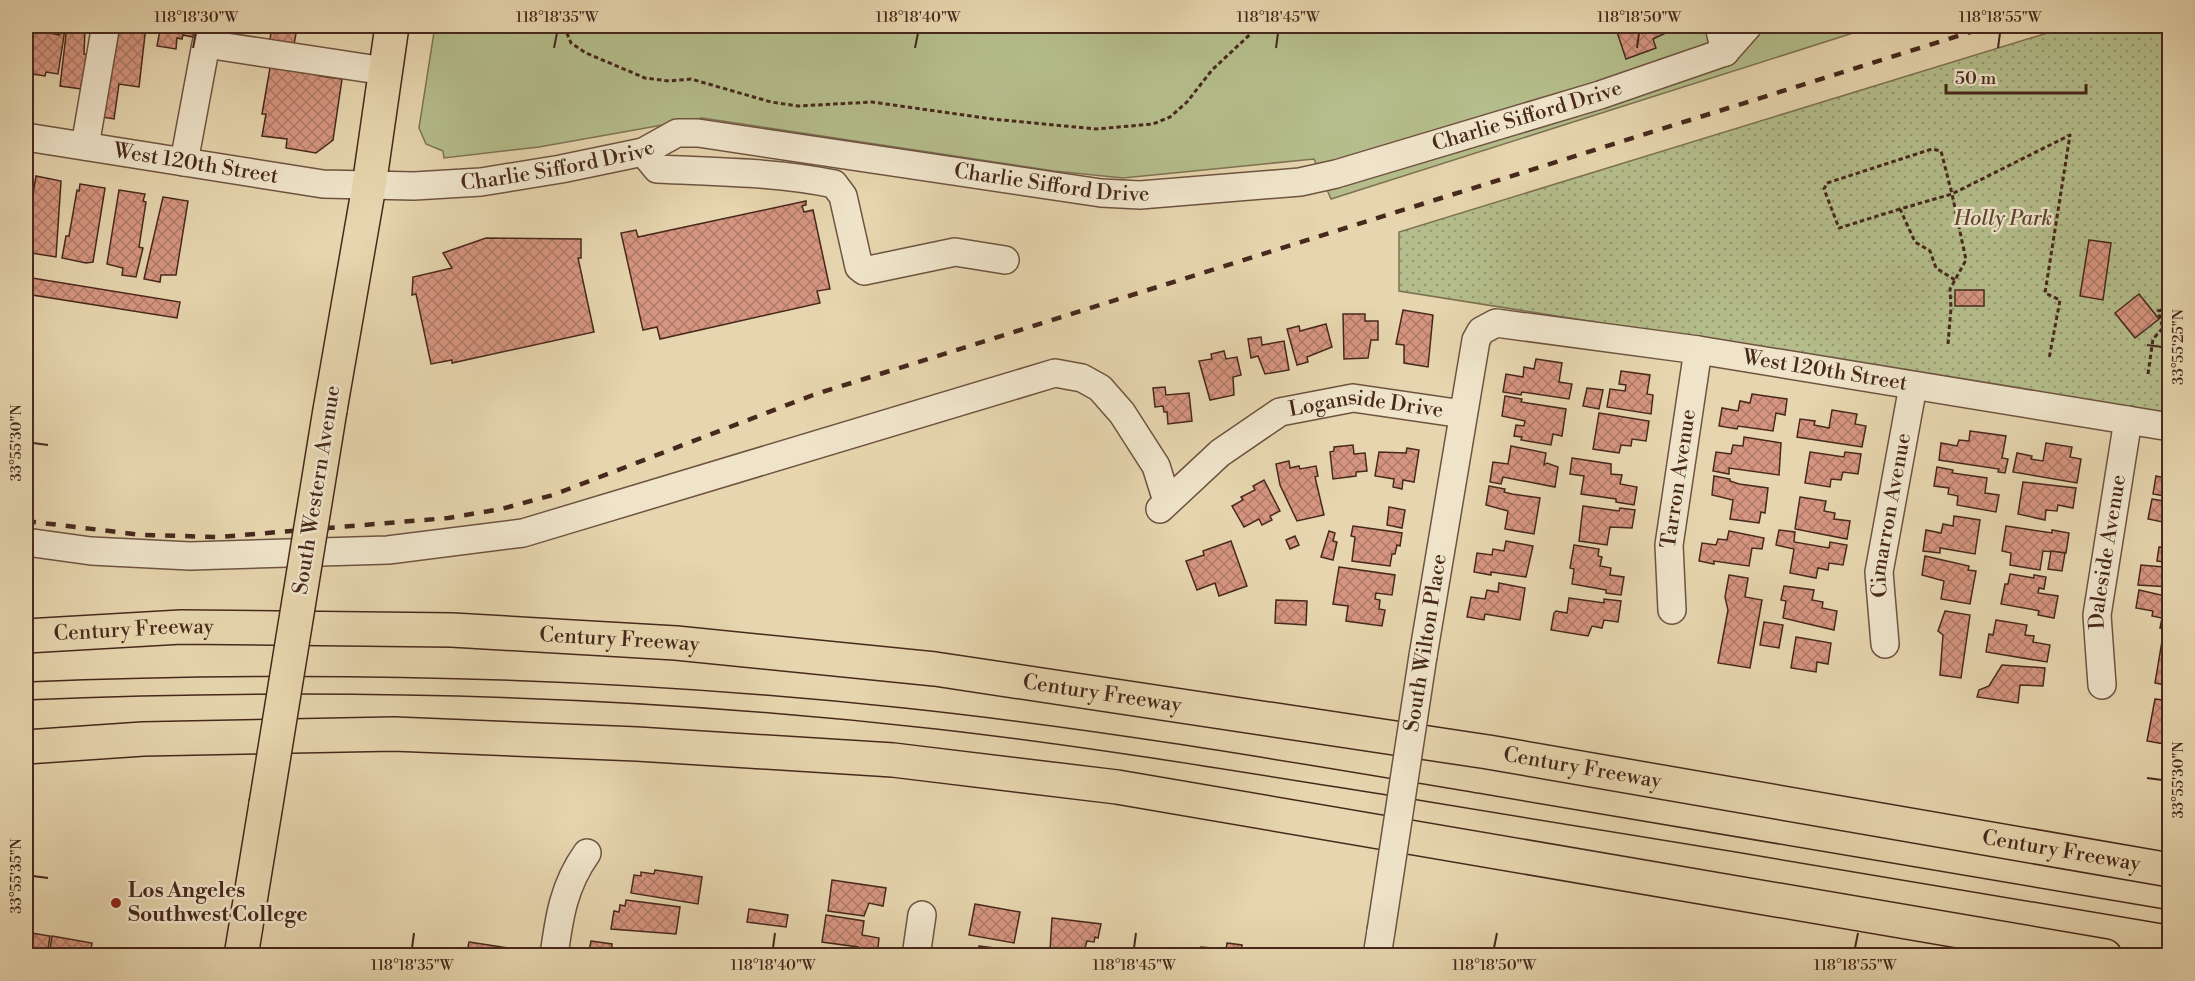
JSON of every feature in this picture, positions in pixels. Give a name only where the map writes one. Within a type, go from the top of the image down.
[{"type":"main road","name":"South Western Avenue","points":[[241,956],[352,270],[369,186],[392,26]]},
{"type":"main road","name":"Century Freeway","points":[[26,636],[181,627],[452,630],[676,643],[934,669],[1488,752],[2169,870]]},
{"type":"main road","points":[[26,747],[143,739],[394,734],[637,744],[893,760],[1128,788],[2105,956]]},
{"type":"street","points":[[1719,26],[1725,52]]},
{"type":"street","points":[[1725,52],[1748,26]]},
{"type":"street","points":[[85,146],[105,30]]},
{"type":"street","points":[[184,162],[206,44],[386,71]]},
{"type":"street","name":"Charlie Sifford Drive","points":[[369,186],[481,182],[643,152],[677,134],[698,133],[1101,193],[1140,195],[1300,182],[1336,174],[1588,98],[1725,52]]},
{"type":"street","name":"West 120th Street","points":[[26,137],[323,184],[369,186]]},
{"type":"street","points":[[643,152],[657,169],[746,172],[834,184],[843,196],[859,267],[864,271],[955,252],[1005,260]]},
{"type":"street","name":"West 120th Street","points":[[1481,331],[1496,323],[1698,350],[2169,427]]},
{"type":"street","name":"South Wilton Place","points":[[1379,943],[1463,414],[1476,340],[1481,331]]},
{"type":"street","name":"Tarron Avenue","points":[[1672,610],[1669,545],[1698,350]]},
{"type":"street","name":"Loganside Drive","points":[[26,542],[91,551],[190,556],[388,550],[523,533],[1055,373],[1082,378],[1100,388],[1122,413],[1156,466],[1164,505],[1220,453],[1280,412],[1353,398],[1463,414]]},
{"type":"street","name":"Cimarron Avenue","points":[[1885,644],[1879,573],[1913,386]]},
{"type":"street","name":"Daleside Avenue","points":[[2102,685],[2097,615],[2128,420]]},
{"type":"street","points":[[554,956],[560,907],[572,874],[586,853]]},
{"type":"street","points":[[916,956],[922,915]]},
{"type":"path","points":[[564,26],[571,43],[578,48],[645,78],[669,81],[691,80],[771,102],[798,106],[872,102],[992,119],[1096,129],[1153,124],[1170,117],[1187,102],[1212,70],[1259,26]]},
{"type":"path","points":[[1948,344],[1952,308],[1950,290],[1966,260],[1952,194],[1941,151],[1932,149],[1827,183],[1824,189],[1839,228],[1952,194],[2070,135],[2045,293],[2060,300],[2049,359]]},
{"type":"path","points":[[1900,209],[1915,242],[1930,251],[1935,268],[1955,280]]},
{"type":"path","points":[[2148,375],[2153,339],[2163,328],[2158,311],[2169,308]]},
{"type":"green space","points":[[435,26],[1875,26],[1331,199],[1314,159],[1123,178],[1054,171],[702,118],[539,147],[444,158],[443,151],[426,144],[419,128]]},
{"type":"green space","name":"Holly Park","points":[[2070,26],[2169,26],[2169,413],[1399,291],[1399,232]]},
{"type":"building","points":[[67,26],[85,29],[84,54],[97,56],[93,85],[81,84],[81,89],[60,86]]},
{"type":"building","points":[[113,26],[146,26],[139,87],[119,84],[114,119],[96,116]]},
{"type":"building","points":[[153,26],[195,26],[193,37],[183,35],[182,39],[177,38],[176,49],[157,46],[160,30],[153,29]]},
{"type":"building","points":[[272,26],[297,28],[293,50],[269,46]]},
{"type":"building","points":[[1615,26],[1690,26],[1681,32],[1678,27],[1653,39],[1656,48],[1626,59]]},
{"type":"building","points":[[29,28],[59,35],[60,28],[65,29],[58,74],[46,72],[45,76],[26,73]]},
{"type":"building","points":[[271,62],[321,70],[320,76],[342,79],[333,140],[316,153],[286,148],[287,139],[262,136],[266,114],[262,114]]},
{"type":"building","points":[[36,176],[61,181],[56,257],[31,253],[33,239],[26,238]]},
{"type":"building","points":[[80,184],[105,188],[93,262],[86,263],[62,258]]},
{"type":"building","points":[[119,190],[145,194],[143,201],[146,202],[139,247],[143,248],[136,277],[122,275],[123,268],[107,264]]},
{"type":"building","points":[[163,197],[188,201],[176,275],[161,275],[160,282],[144,279]]},
{"type":"building","points":[[806,201],[806,205],[802,206],[804,212],[813,210],[830,289],[817,291],[820,303],[660,339],[657,327],[643,330],[621,233],[636,230],[638,237]]},
{"type":"building","points":[[486,238],[581,239],[581,258],[578,258],[594,332],[452,363],[452,360],[431,364],[416,294],[412,295],[413,277],[452,268],[443,253]]},
{"type":"building","points":[[2089,240],[2111,243],[2103,300],[2080,296]]},
{"type":"building","points":[[26,277],[180,302],[177,318],[26,294]]},
{"type":"building","points":[[1955,290],[1984,290],[1984,306],[1955,306]]},
{"type":"building","points":[[2139,294],[2159,319],[2135,338],[2115,313]]},
{"type":"building","points":[[1403,310],[1433,315],[1428,367],[1404,363],[1404,345],[1396,344]]},
{"type":"building","points":[[1343,314],[1365,314],[1365,321],[1378,321],[1378,340],[1371,340],[1368,358],[1344,359]]},
{"type":"building","points":[[1326,324],[1332,347],[1307,357],[1308,362],[1297,365],[1287,329],[1299,326],[1300,331]]},
{"type":"building","points":[[1261,337],[1262,345],[1284,341],[1289,370],[1265,374],[1258,356],[1251,358],[1248,339]]},
{"type":"building","points":[[1224,351],[1226,359],[1237,357],[1241,375],[1233,377],[1234,395],[1210,400],[1199,361],[1212,359],[1211,354]]},
{"type":"building","points":[[1536,359],[1562,363],[1559,382],[1572,384],[1569,399],[1522,392],[1521,395],[1503,392],[1506,374],[1523,377],[1524,367],[1534,369]]},
{"type":"building","points":[[1621,371],[1650,375],[1647,394],[1653,395],[1651,414],[1607,407],[1610,389],[1625,391],[1626,385],[1619,384]]},
{"type":"building","points":[[1165,387],[1166,395],[1189,393],[1192,421],[1168,424],[1167,412],[1164,412],[1163,406],[1155,407],[1153,388]]},
{"type":"building","points":[[1587,388],[1603,390],[1599,409],[1583,406]]},
{"type":"building","points":[[1752,394],[1787,399],[1785,415],[1776,413],[1773,431],[1719,426],[1722,408],[1738,411],[1740,401],[1750,403]]},
{"type":"building","points":[[1505,396],[1522,399],[1521,402],[1566,409],[1562,436],[1553,434],[1551,445],[1521,440],[1522,437],[1514,436],[1516,425],[1524,426],[1525,421],[1502,416]]},
{"type":"building","points":[[1832,410],[1857,414],[1855,424],[1866,426],[1862,447],[1797,437],[1800,419],[1815,421],[1814,425],[1829,428]]},
{"type":"building","points":[[1599,413],[1649,421],[1646,441],[1632,439],[1631,446],[1621,445],[1619,453],[1593,449]]},
{"type":"building","points":[[1970,431],[2006,436],[2002,458],[2008,459],[2005,473],[1998,472],[1999,469],[1939,460],[1941,443],[1957,446],[1959,440],[1969,441]]},
{"type":"building","points":[[1744,437],[1781,443],[1779,475],[1729,468],[1729,474],[1713,471],[1716,452],[1731,454],[1733,445],[1743,446]]},
{"type":"building","points":[[2046,443],[2072,447],[2070,457],[2081,459],[2077,483],[2013,472],[2017,453],[2043,461]]},
{"type":"building","points":[[1353,445],[1354,454],[1365,453],[1367,471],[1356,472],[1356,476],[1333,479],[1330,452],[1334,451],[1334,447]]},
{"type":"building","points":[[1511,446],[1546,453],[1544,465],[1547,463],[1558,467],[1555,487],[1503,477],[1501,484],[1490,482],[1493,462],[1508,464]]},
{"type":"building","points":[[1407,448],[1419,450],[1414,482],[1403,480],[1402,489],[1393,487],[1394,479],[1375,476],[1379,452],[1406,453]]},
{"type":"building","points":[[1810,452],[1844,457],[1845,452],[1861,454],[1858,474],[1843,472],[1841,480],[1831,479],[1830,487],[1805,483]]},
{"type":"building","points":[[1572,458],[1611,464],[1611,474],[1622,475],[1620,484],[1637,487],[1634,505],[1616,502],[1616,499],[1581,494],[1584,476],[1570,474]]},
{"type":"building","points":[[1289,461],[1290,468],[1316,466],[1318,476],[1315,477],[1324,515],[1297,521],[1280,485],[1276,464]]},
{"type":"building","points":[[1937,467],[1953,470],[1952,473],[1987,478],[1985,493],[1999,495],[1996,512],[1957,505],[1958,496],[1948,494],[1949,488],[1934,486]]},
{"type":"building","points":[[1714,476],[1730,479],[1739,484],[1768,488],[1765,513],[1761,512],[1759,523],[1730,519],[1733,500],[1712,495]]},
{"type":"building","points":[[2156,476],[2170,479],[2170,497],[2153,494]]},
{"type":"building","points":[[1264,480],[1280,511],[1270,516],[1272,520],[1262,525],[1259,519],[1244,527],[1232,506],[1243,500],[1241,497],[1255,490],[1253,486]]},
{"type":"building","points":[[2023,482],[2076,488],[2073,508],[2058,505],[2057,511],[2046,510],[2045,520],[2018,514]]},
{"type":"building","points":[[1489,486],[1505,489],[1504,492],[1512,494],[1540,498],[1534,534],[1505,529],[1508,511],[1486,505]]},
{"type":"building","points":[[1800,497],[1826,501],[1824,511],[1835,513],[1834,519],[1850,521],[1847,539],[1795,529]]},
{"type":"building","points":[[2152,499],[2169,502],[2170,528],[2163,527],[2163,522],[2148,519]]},
{"type":"building","points":[[1583,506],[1619,511],[1620,508],[1635,510],[1632,528],[1610,527],[1607,545],[1579,541]]},
{"type":"building","points":[[1389,507],[1405,510],[1402,528],[1387,525]]},
{"type":"building","points":[[1954,516],[1980,520],[1975,554],[1940,548],[1940,553],[1923,551],[1926,530],[1941,533],[1943,524],[1953,526]]},
{"type":"building","points":[[1353,526],[1402,533],[1400,546],[1397,545],[1395,554],[1392,554],[1390,566],[1352,561],[1355,537],[1351,536]]},
{"type":"building","points":[[2006,526],[2052,533],[2052,530],[2069,533],[2066,553],[2043,551],[2040,570],[2010,565],[2011,553],[2002,551]]},
{"type":"building","points":[[1779,530],[1795,532],[1794,542],[1829,548],[1830,542],[1847,545],[1843,565],[1829,563],[1828,570],[1818,568],[1816,578],[1790,573],[1794,549],[1776,545]]},
{"type":"building","points":[[1329,531],[1335,533],[1333,541],[1337,542],[1333,560],[1321,557]]},
{"type":"building","points":[[1729,531],[1764,538],[1762,549],[1752,548],[1749,566],[1699,561],[1702,543],[1716,545],[1718,539],[1727,540]]},
{"type":"building","points":[[1295,536],[1299,545],[1290,549],[1286,540]]},
{"type":"building","points":[[1231,541],[1247,586],[1219,596],[1215,583],[1197,590],[1186,561],[1204,555],[1203,551]]},
{"type":"building","points":[[1506,541],[1533,546],[1526,577],[1474,572],[1477,553],[1492,555],[1493,549],[1504,551]]},
{"type":"building","points":[[1574,545],[1599,549],[1598,556],[1602,557],[1600,566],[1611,568],[1610,575],[1624,577],[1621,595],[1572,584],[1574,569],[1570,568]]},
{"type":"building","points":[[2159,547],[2170,548],[2170,587],[2138,585],[2141,565],[2164,567],[2165,562],[2157,561]]},
{"type":"building","points":[[2051,551],[2065,553],[2062,571],[2048,569]]},
{"type":"building","points":[[1925,556],[1969,566],[1968,570],[1976,571],[1970,604],[1941,599],[1944,581],[1922,575]]},
{"type":"building","points":[[1339,567],[1395,575],[1392,595],[1376,593],[1375,599],[1380,600],[1379,609],[1385,610],[1382,626],[1346,621],[1348,606],[1333,604]]},
{"type":"building","points":[[2010,574],[2034,578],[2034,575],[2046,577],[2044,589],[2039,588],[2038,593],[2058,596],[2054,618],[2038,615],[2039,611],[2001,604],[2005,584],[2008,584]]},
{"type":"building","points":[[1729,575],[1748,578],[1745,597],[1762,600],[1750,668],[1718,663],[1728,610],[1725,597]]},
{"type":"building","points":[[1499,583],[1525,588],[1520,620],[1485,614],[1484,620],[1467,617],[1471,597],[1485,599],[1487,590],[1498,592]]},
{"type":"building","points":[[1784,586],[1814,590],[1812,600],[1823,602],[1822,608],[1837,611],[1834,630],[1783,618],[1786,601],[1781,600]]},
{"type":"building","points":[[2139,590],[2170,597],[2170,629],[2160,628],[2162,618],[2152,616],[2153,611],[2136,608]]},
{"type":"building","points":[[1569,598],[1604,603],[1604,599],[1621,601],[1618,622],[1604,620],[1602,628],[1592,626],[1588,636],[1551,630],[1554,613],[1556,611],[1567,613]]},
{"type":"building","points":[[1276,600],[1307,601],[1306,625],[1275,623]]},
{"type":"building","points":[[1945,611],[1970,615],[1961,678],[1940,675],[1943,635],[1938,631]]},
{"type":"building","points":[[1996,620],[2027,625],[2025,635],[2034,636],[2033,642],[2050,645],[2047,662],[1986,652],[1989,634],[1993,635]]},
{"type":"building","points":[[1764,622],[1783,625],[1779,648],[1760,645]]},
{"type":"building","points":[[1796,637],[1831,643],[1828,664],[1817,662],[1816,672],[1791,668]]},
{"type":"building","points":[[2162,641],[2170,642],[2170,686],[2155,683]]},
{"type":"building","points":[[2002,665],[2045,668],[2043,686],[2020,685],[2018,703],[1977,697],[1979,690],[1989,686]]},
{"type":"building","points":[[2155,699],[2170,701],[2170,745],[2147,741]]},
{"type":"building","points":[[655,870],[702,877],[698,904],[631,893],[634,875],[641,876],[641,872],[654,874]]},
{"type":"building","points":[[26,877],[33,877],[33,915],[26,915]]},
{"type":"building","points":[[832,880],[886,888],[883,906],[869,903],[864,916],[828,911]]},
{"type":"building","points":[[626,900],[680,907],[676,934],[611,929],[614,911],[619,912],[620,905],[625,906]]},
{"type":"building","points":[[975,904],[1020,912],[1014,943],[969,935]]},
{"type":"building","points":[[749,909],[788,915],[786,927],[747,922]]},
{"type":"building","points":[[826,915],[864,921],[862,935],[879,938],[877,956],[857,953],[858,947],[822,942]]},
{"type":"building","points":[[1052,918],[1101,924],[1098,938],[1095,937],[1094,942],[1087,941],[1083,955],[1050,950]]},
{"type":"building","points":[[26,932],[50,936],[47,956],[26,956]]},
{"type":"building","points":[[52,936],[92,943],[90,956],[49,956]]},
{"type":"building","points":[[591,941],[612,944],[611,956],[588,956]]},
{"type":"building","points":[[469,942],[515,949],[514,956],[466,956]]},
{"type":"building","points":[[1227,943],[1242,945],[1241,956],[1196,956],[1197,949],[1201,947],[1226,949]]},
{"type":"building","points":[[979,946],[1025,952],[1024,956],[977,956]]},
{"type":"tram line","points":[[26,682],[246,677],[465,679],[685,689],[904,708],[1126,736],[1274,759],[2170,910]]},
{"type":"tram line","points":[[26,700],[140,696],[367,694],[595,701],[823,717],[1060,745],[1245,772],[2170,925]]},
{"type":"railway","points":[[26,521],[142,535],[219,537],[448,518],[501,509],[553,495],[813,395],[1990,26]]},
{"type":"place","name":"Los Angeles Southwest College","points":[[116,903]]}]
